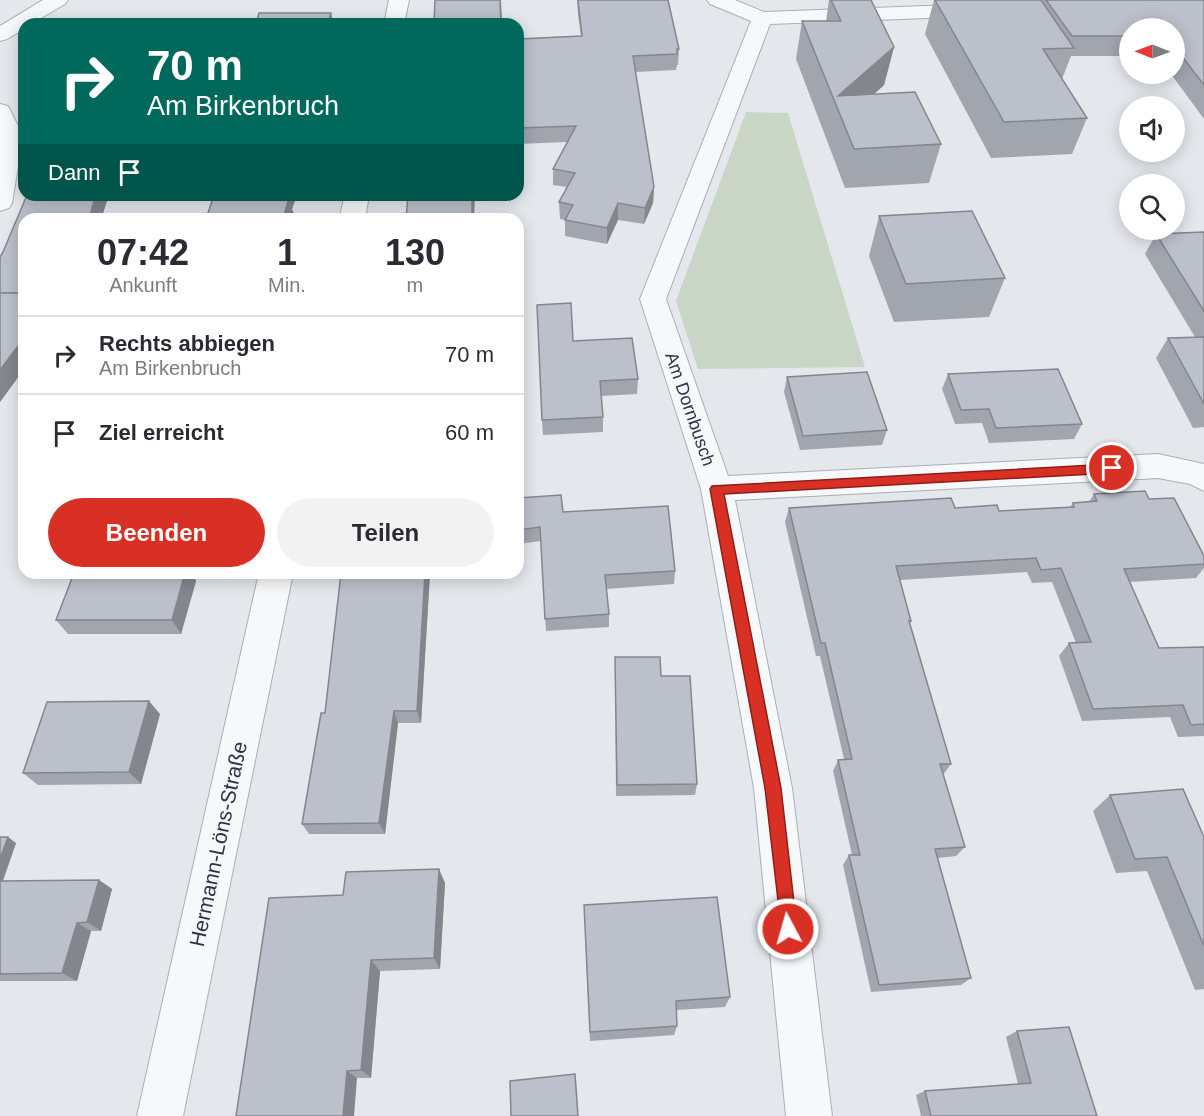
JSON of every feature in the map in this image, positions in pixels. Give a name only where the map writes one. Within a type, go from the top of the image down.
[{"type":"street","points":[[28,18],[58,0]]},
{"type":"street","points":[[395,18],[399,0]]},
{"type":"street","points":[[717,0],[762,18],[953,11],[983,5],[982,0]]},
{"type":"street","name":"Am Dornbusch","points":[[762,18],[653,299],[717,489],[773,788],[809,1116]]},
{"type":"street","points":[[0,35],[18,24]]},
{"type":"street","points":[[0,111],[11,136],[0,203]]},
{"type":"street","points":[[717,489],[1158,466],[1199,474],[1204,479]]},
{"type":"street","name":"Hermann-Löns-Straße","points":[[160,1116],[275,579]]},
{"type":"green space","points":[[746,112],[788,113],[865,367],[698,369],[676,301]]},
{"type":"building","points":[[435,0],[500,0],[501,18],[434,18]]},
{"type":"building","points":[[578,0],[668,0],[679,49],[677,49],[677,54],[633,56],[654,187],[645,208],[618,203],[607,228],[565,220],[573,205],[559,202],[575,173],[553,169],[576,126],[524,128],[524,39],[582,36]]},
{"type":"building","points":[[831,0],[871,0],[894,47],[838,96],[915,92],[941,144],[854,149],[802,21],[841,21]]},
{"type":"building","points":[[935,0],[1041,0],[1074,48],[1043,49],[1087,118],[1004,122]]},
{"type":"building","points":[[1046,0],[1204,0],[1204,85],[1185,60],[1185,18],[1119,18],[1119,36],[1072,36]]},
{"type":"building","points":[[259,13],[331,13],[330,18],[258,18]]},
{"type":"building","points":[[24,201],[94,201],[91,213],[19,213]]},
{"type":"building","points":[[212,201],[288,201],[285,213],[208,213]]},
{"type":"building","points":[[408,201],[472,201],[472,213],[406,213]]},
{"type":"building","points":[[972,211],[1005,278],[906,284],[879,216]]},
{"type":"building","points":[[18,216],[18,293],[0,293],[0,257]]},
{"type":"building","points":[[1204,232],[1204,311],[1160,240],[1185,240],[1185,233]]},
{"type":"building","points":[[0,293],[18,293],[18,346],[0,370]]},
{"type":"building","points":[[571,303],[573,341],[632,338],[638,379],[600,381],[603,417],[542,420],[537,305]]},
{"type":"building","points":[[1204,337],[1204,404],[1168,338]]},
{"type":"building","points":[[1058,369],[1082,424],[996,428],[989,409],[961,410],[948,374]]},
{"type":"building","points":[[867,372],[887,430],[803,436],[787,377]]},
{"type":"building","points":[[1145,491],[1149,499],[1174,498],[1204,556],[1204,564],[1124,569],[1159,648],[1204,647],[1204,724],[1191,725],[1183,705],[1093,709],[1069,643],[1091,642],[1061,568],[1041,570],[1036,558],[896,566],[911,621],[909,621],[951,764],[940,764],[965,847],[935,849],[971,978],[879,985],[849,855],[860,855],[838,760],[852,759],[825,643],[821,643],[789,508],[951,498],[955,508],[997,505],[999,511],[1074,507],[1073,503],[1097,501],[1094,494]]},
{"type":"building","points":[[561,495],[563,512],[668,506],[675,571],[605,575],[609,614],[545,619],[540,527],[524,529],[524,498]]},
{"type":"building","points":[[72,579],[183,579],[172,620],[56,620]]},
{"type":"building","points":[[340,579],[425,579],[417,711],[394,711],[379,823],[302,824],[321,713],[325,713]]},
{"type":"building","points":[[615,657],[660,657],[661,676],[690,676],[697,784],[617,785]]},
{"type":"building","points":[[149,701],[129,772],[23,773],[47,702]]},
{"type":"building","points":[[1183,789],[1204,837],[1204,946],[1167,857],[1135,859],[1110,795]]},
{"type":"building","points":[[0,837],[8,837],[0,859]]},
{"type":"building","points":[[439,869],[434,958],[371,960],[361,1070],[347,1071],[343,1116],[236,1116],[269,898],[343,895],[346,872]]},
{"type":"building","points":[[99,880],[87,922],[77,923],[62,973],[0,974],[0,881]]},
{"type":"building","points":[[717,897],[730,997],[676,1001],[677,1026],[590,1032],[584,905]]},
{"type":"building","points":[[1069,1027],[1097,1116],[931,1116],[925,1091],[1031,1083],[1017,1031]]},
{"type":"building","points":[[575,1074],[578,1116],[511,1116],[510,1081]]},
{"type":"route","points":[[788,929],[773,788],[717,489],[1112,468]]}]
